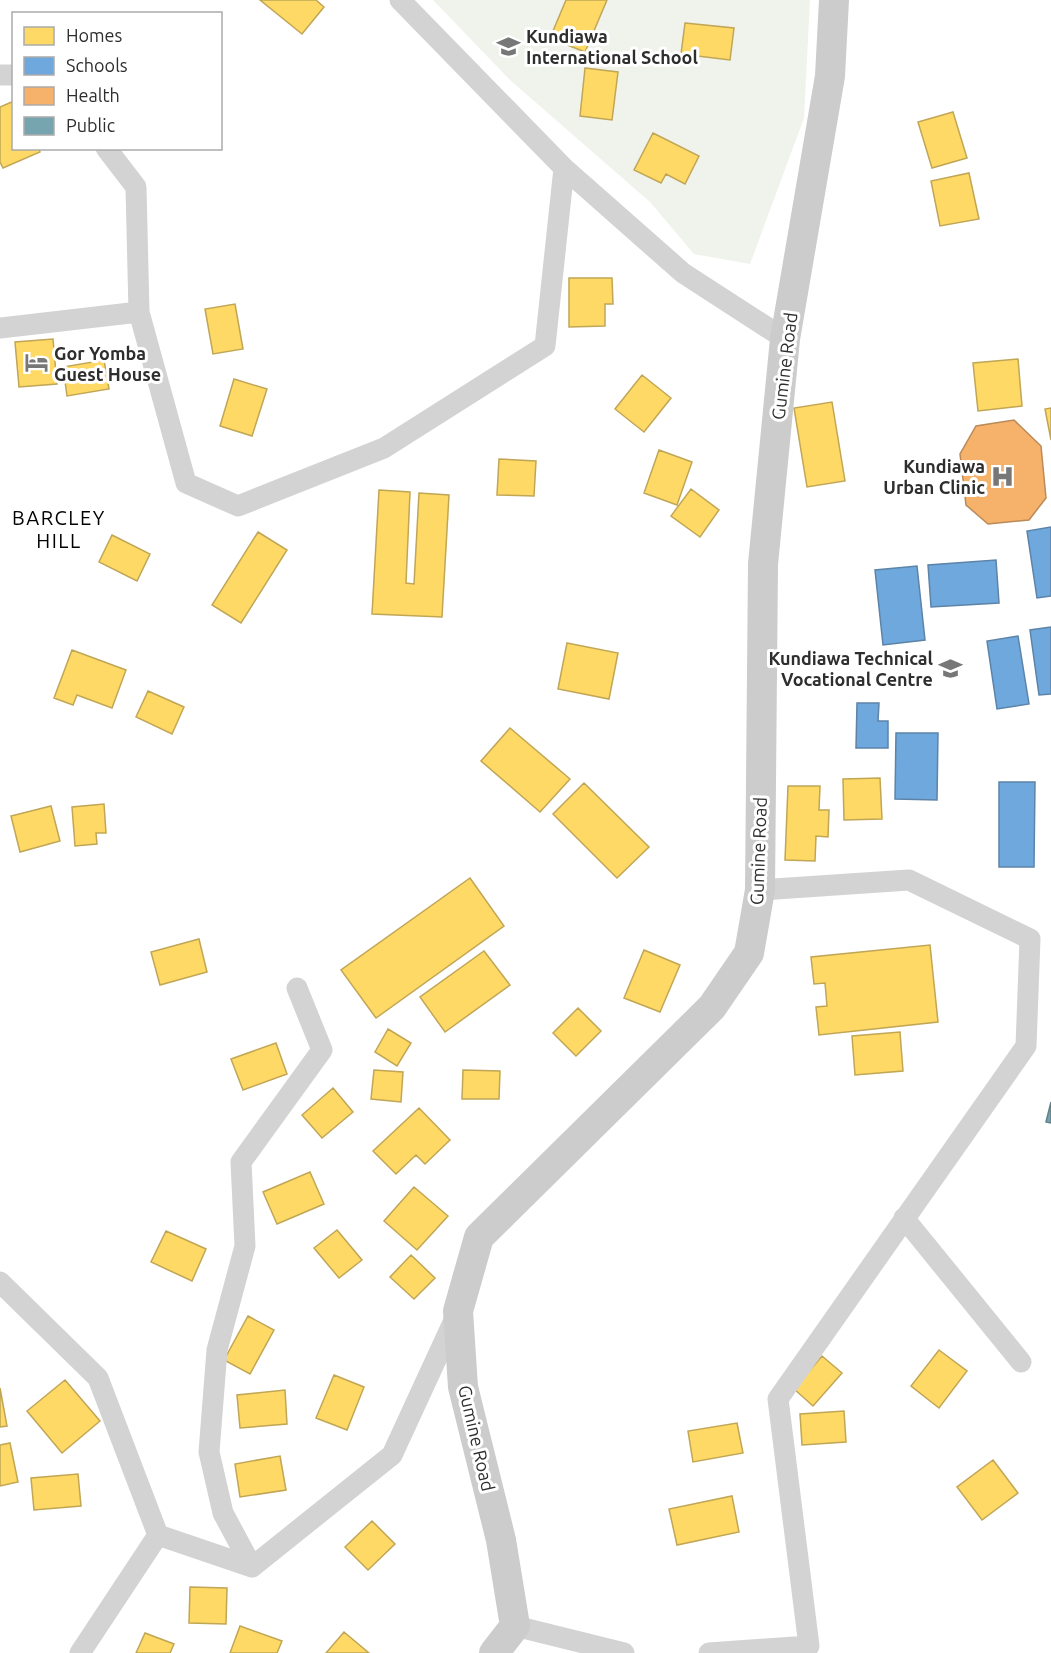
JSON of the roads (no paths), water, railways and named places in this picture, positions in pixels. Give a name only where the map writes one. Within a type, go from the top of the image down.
[{"type":"main road","name":"Gumine Road","points":[[515,1626],[501,1540],[463,1387],[458,1311],[479,1237],[712,1007],[749,953],[760,890],[762,564],[785,339],[830,76],[834,0]]},
{"type":"main road","points":[[494,1653],[515,1626]]},
{"type":"street","points":[[400,0],[564,168],[683,273],[785,339]]},
{"type":"street","points":[[108,150],[136,187],[139,312],[186,483],[238,506],[384,448],[544,346],[564,168]]},
{"type":"street","points":[[0,328],[139,312]]},
{"type":"street","points":[[709,1653],[808,1650],[778,1399],[1026,1046],[1030,939],[909,879],[760,890]]},
{"type":"street","points":[[252,1567],[223,1513],[209,1452],[217,1350],[245,1246],[241,1162],[322,1050],[297,988]]},
{"type":"street","points":[[904,1218],[1021,1362]]},
{"type":"street","points":[[0,1282],[98,1378],[158,1535]]},
{"type":"street","points":[[252,1567],[392,1455],[458,1311]]},
{"type":"street","points":[[158,1535],[252,1567]]},
{"type":"street","points":[[80,1653],[158,1535]]},
{"type":"street","points":[[515,1626],[624,1653]]},
{"type":"place","name":"Kundiawa International School","points":[[508,46]]},
{"type":"place","name":"Gor Yomba Guest House","points":[[36,363]]},
{"type":"place","name":"Kundiawa Urban Clinic","points":[[1003,476]]},
{"type":"place","name":"Kundiawa Technical Vocational Centre","points":[[951,668]]},
{"type":"district","name":"BARCLEY HILL","points":[[59,528]]}]
